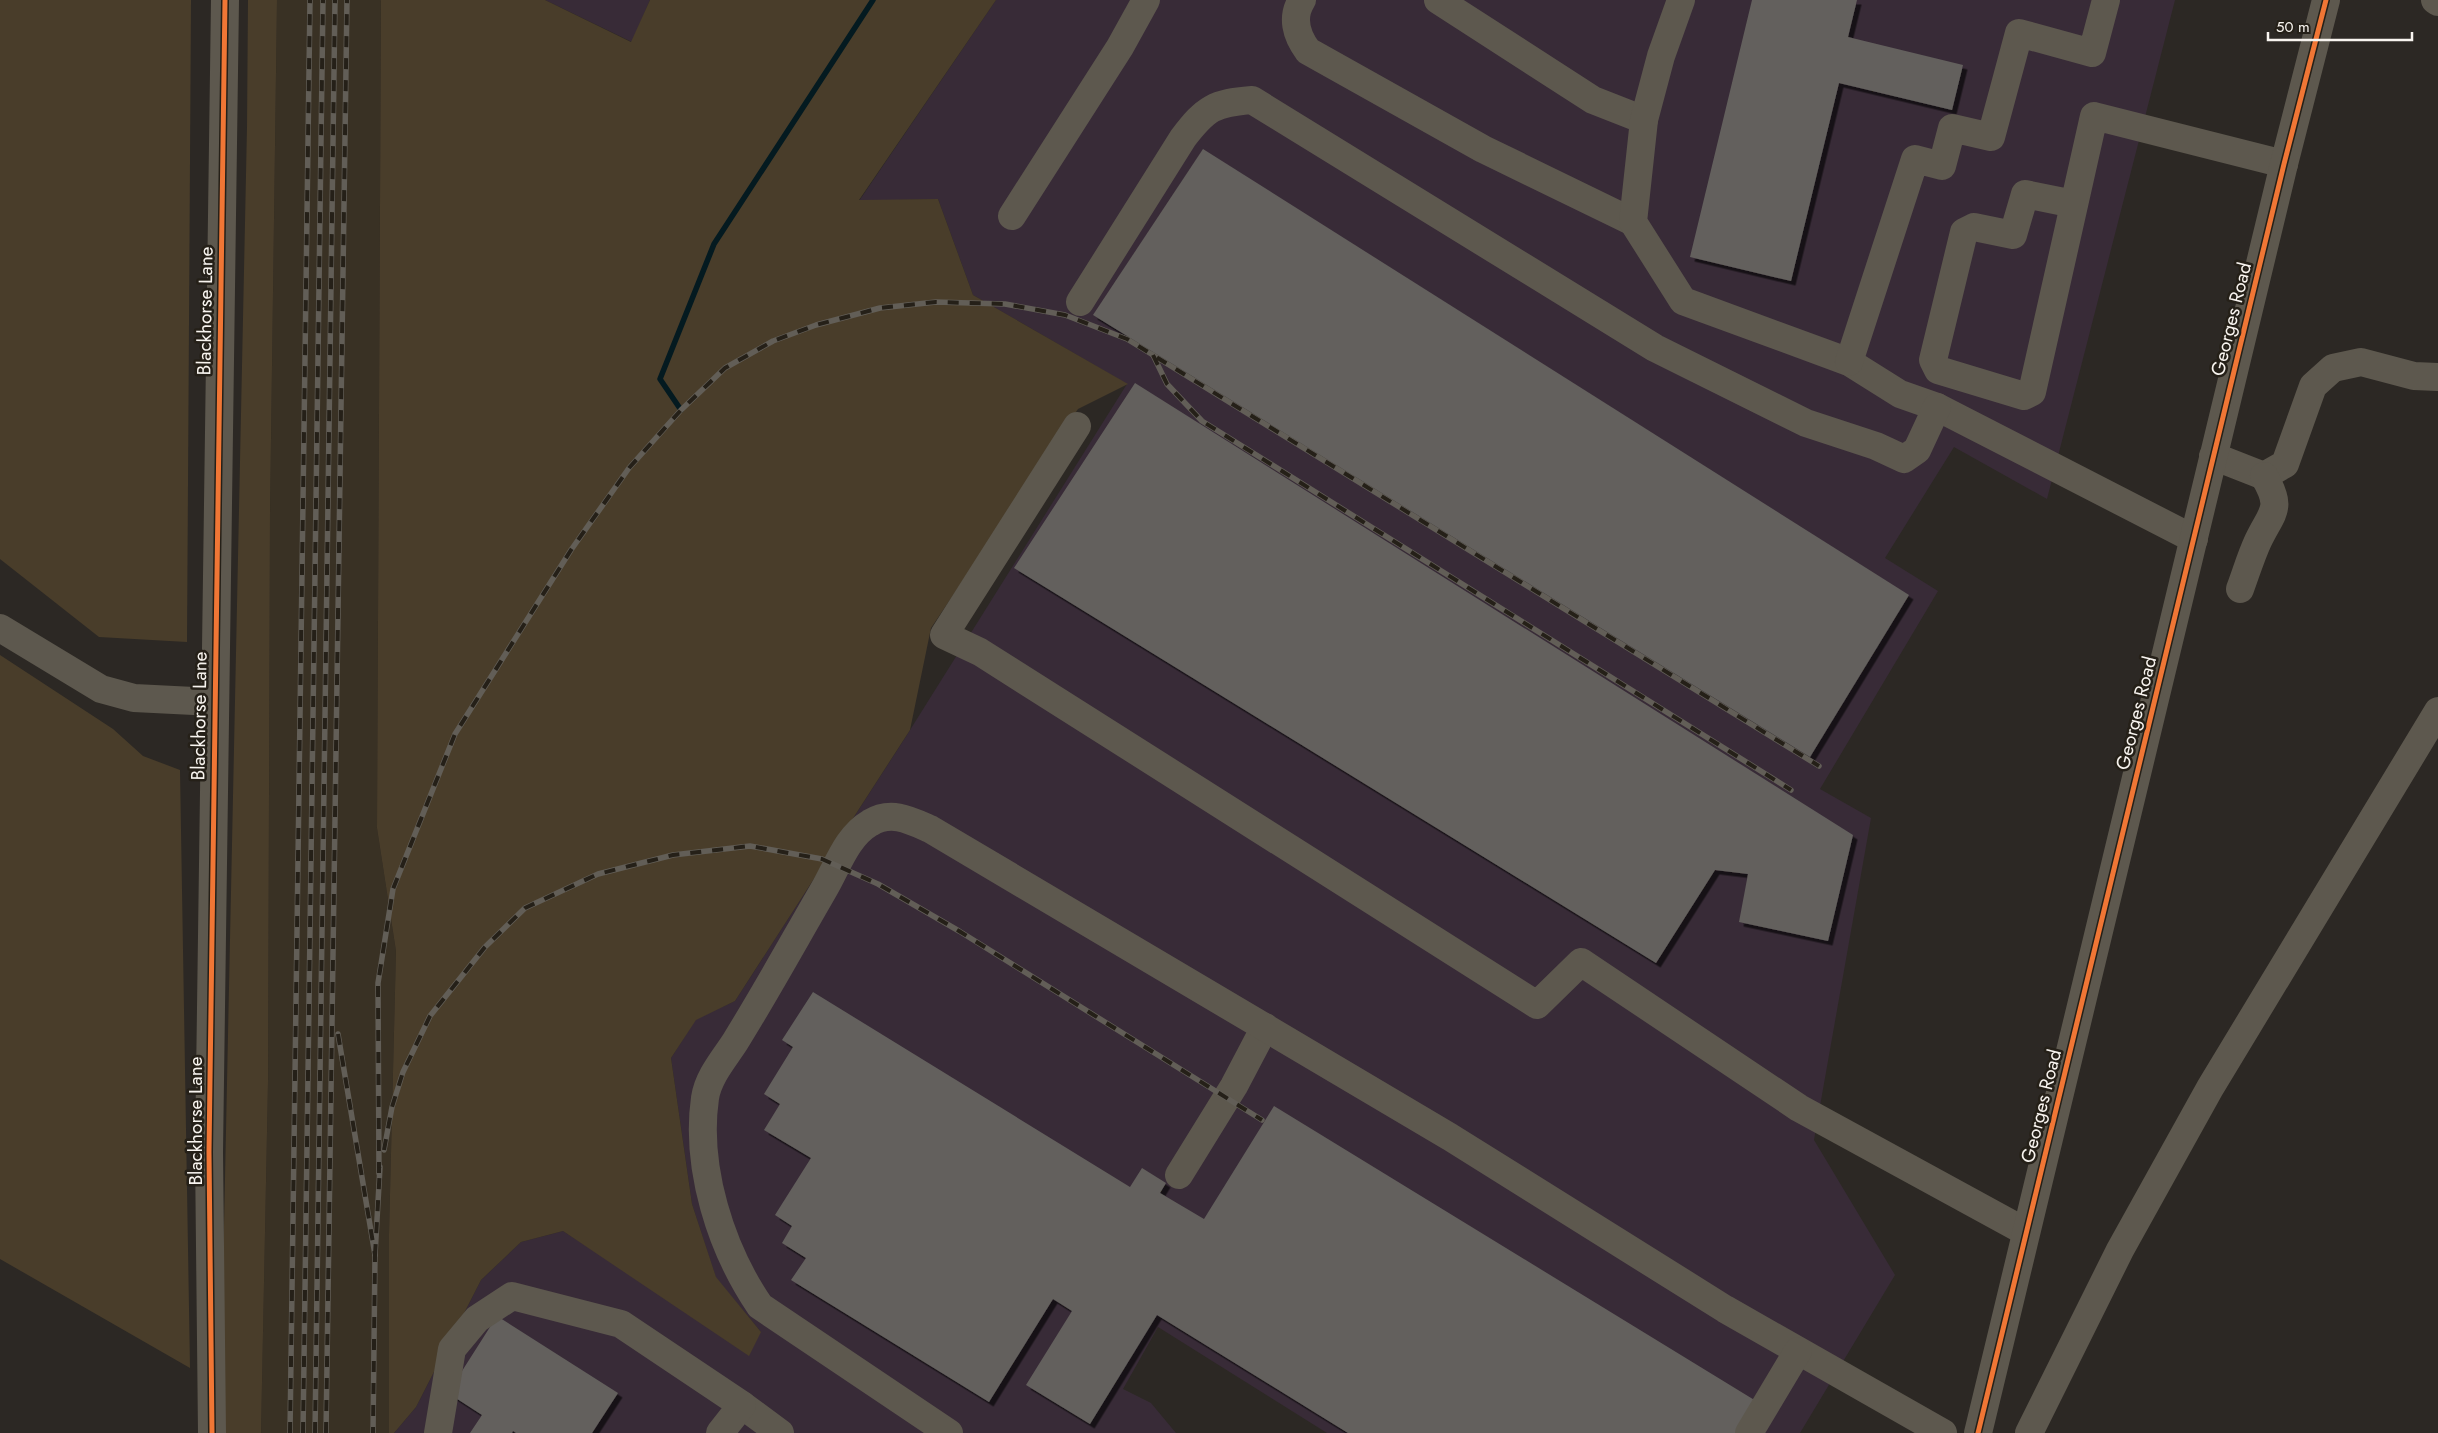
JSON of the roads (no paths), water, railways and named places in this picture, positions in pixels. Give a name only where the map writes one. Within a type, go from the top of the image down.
[{"type":"street","name":"Blackhorse Lane","points":[[212,1433],[209,1152],[225,0]]},
{"type":"street","points":[[1012,216],[1120,47],[1146,0]]},
{"type":"street","points":[[1302,0],[1297,8],[1295,23],[1300,41],[1308,51],[1483,149],[1633,222],[1683,301],[1849,362],[1900,394],[1937,407],[2194,539]]},
{"type":"street","points":[[1438,0],[1593,100],[1644,120]]},
{"type":"street","points":[[1633,222],[1644,120],[1661,56],[1681,0]]},
{"type":"street","points":[[1849,362],[1915,159],[1942,166],[1952,128],[1991,137],[2020,32],[2092,53],[2106,0]]},
{"type":"street","name":"Georges Road","points":[[1978,1433],[2213,456],[2326,0]]},
{"type":"street","points":[[1080,302],[1183,138],[1202,114],[1229,102],[1252,100],[1655,348],[1806,423],[1876,446],[1904,459],[1917,450],[1937,407]]},
{"type":"street","points":[[2074,204],[2025,194],[2013,235],[1974,227],[1964,232],[1933,360],[1938,370],[2024,396],[2032,392],[2094,116],[2284,164]]},
{"type":"street","points":[[2264,476],[2285,464],[2313,386],[2333,368],[2361,362],[2414,376],[2438,377]]},
{"type":"street","points":[[1077,426],[944,635],[980,652],[1537,1005],[1581,962],[1800,1108],[2026,1232]]},
{"type":"street","points":[[2213,456],[2264,476],[2275,494],[2274,514],[2258,541],[2240,589]]},
{"type":"street","points":[[0,628],[101,689],[134,698],[214,702]]},
{"type":"street","points":[[2029,1433],[2120,1250],[2210,1088],[2438,711]]},
{"type":"street","points":[[950,1433],[760,1306],[747,1288],[731,1255],[712,1195],[705,1157],[703,1121],[705,1095],[714,1073],[735,1042],[795,941],[849,844],[861,829],[872,822],[889,816],[914,821],[930,829],[1450,1137],[1725,1309],[1943,1433]]},
{"type":"street","points":[[1179,1175],[1234,1086],[1265,1027]]},
{"type":"street","points":[[438,1433],[452,1349],[477,1318],[512,1296],[621,1324],[742,1405],[780,1433]]},
{"type":"street","points":[[1749,1433],[1798,1351]]},
{"type":"street","points":[[720,1433],[742,1405]]},
{"type":"waterway","points":[[681,410],[660,379],[714,244],[873,0]]},
{"type":"railway","points":[[290,1433],[310,0]]},
{"type":"railway","points":[[303,1433],[323,0]]},
{"type":"railway","points":[[315,1433],[335,0]]},
{"type":"railway","points":[[326,1433],[347,0]]},
{"type":"railway","points":[[379,1173],[378,983],[393,889],[455,734],[571,550],[629,468],[681,410],[725,368],[773,341],[816,325],[880,308],[936,302],[1005,304],[1065,315],[1127,339],[1819,766]]},
{"type":"railway","points":[[1153,355],[1167,384],[1202,421],[1791,790]]},
{"type":"railway","points":[[384,1150],[392,1107],[403,1072],[430,1016],[485,947],[525,908],[598,874],[673,855],[750,846],[822,859],[878,884],[959,931],[1262,1120]]},
{"type":"railway","points":[[338,1034],[375,1255],[373,1433]]},
{"type":"railway","points":[[375,1255],[380,1167]]}]
